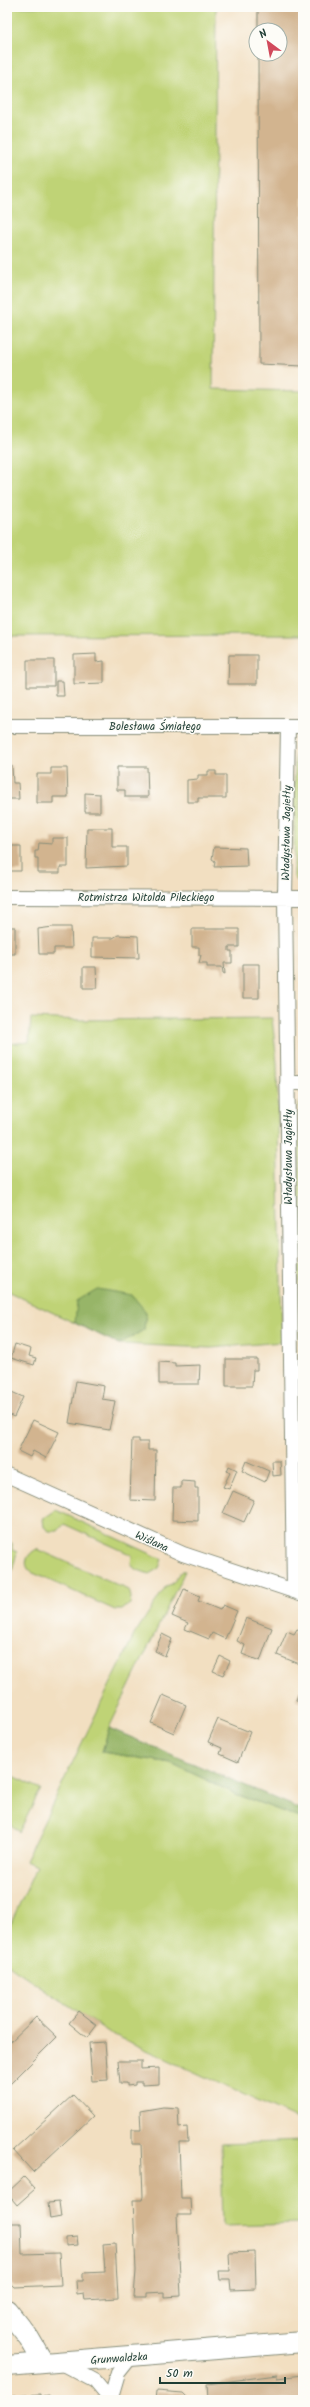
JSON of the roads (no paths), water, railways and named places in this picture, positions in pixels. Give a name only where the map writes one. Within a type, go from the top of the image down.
[{"type":"street","name":"Bolesława Śmiałego","points":[[7,726],[303,726]]},
{"type":"street","name":"Władysława Jagiełły","points":[[288,726],[285,897],[287,1083],[297,1370],[299,1592]]},
{"type":"street","name":"Rotmistrza Witolda Pileckiego","points":[[7,897],[303,898]]},
{"type":"street","points":[[287,1083],[303,1083]]},
{"type":"street","name":"Wiślana","points":[[7,1475],[183,1554],[299,1592]]},
{"type":"street","points":[[7,2310],[29,2338],[51,2362],[95,2381],[110,2400]]},
{"type":"street","name":"Grunwaldzka","points":[[7,2366],[130,2358],[303,2342]]},
{"type":"street","points":[[110,2400],[118,2373],[130,2358]]}]
